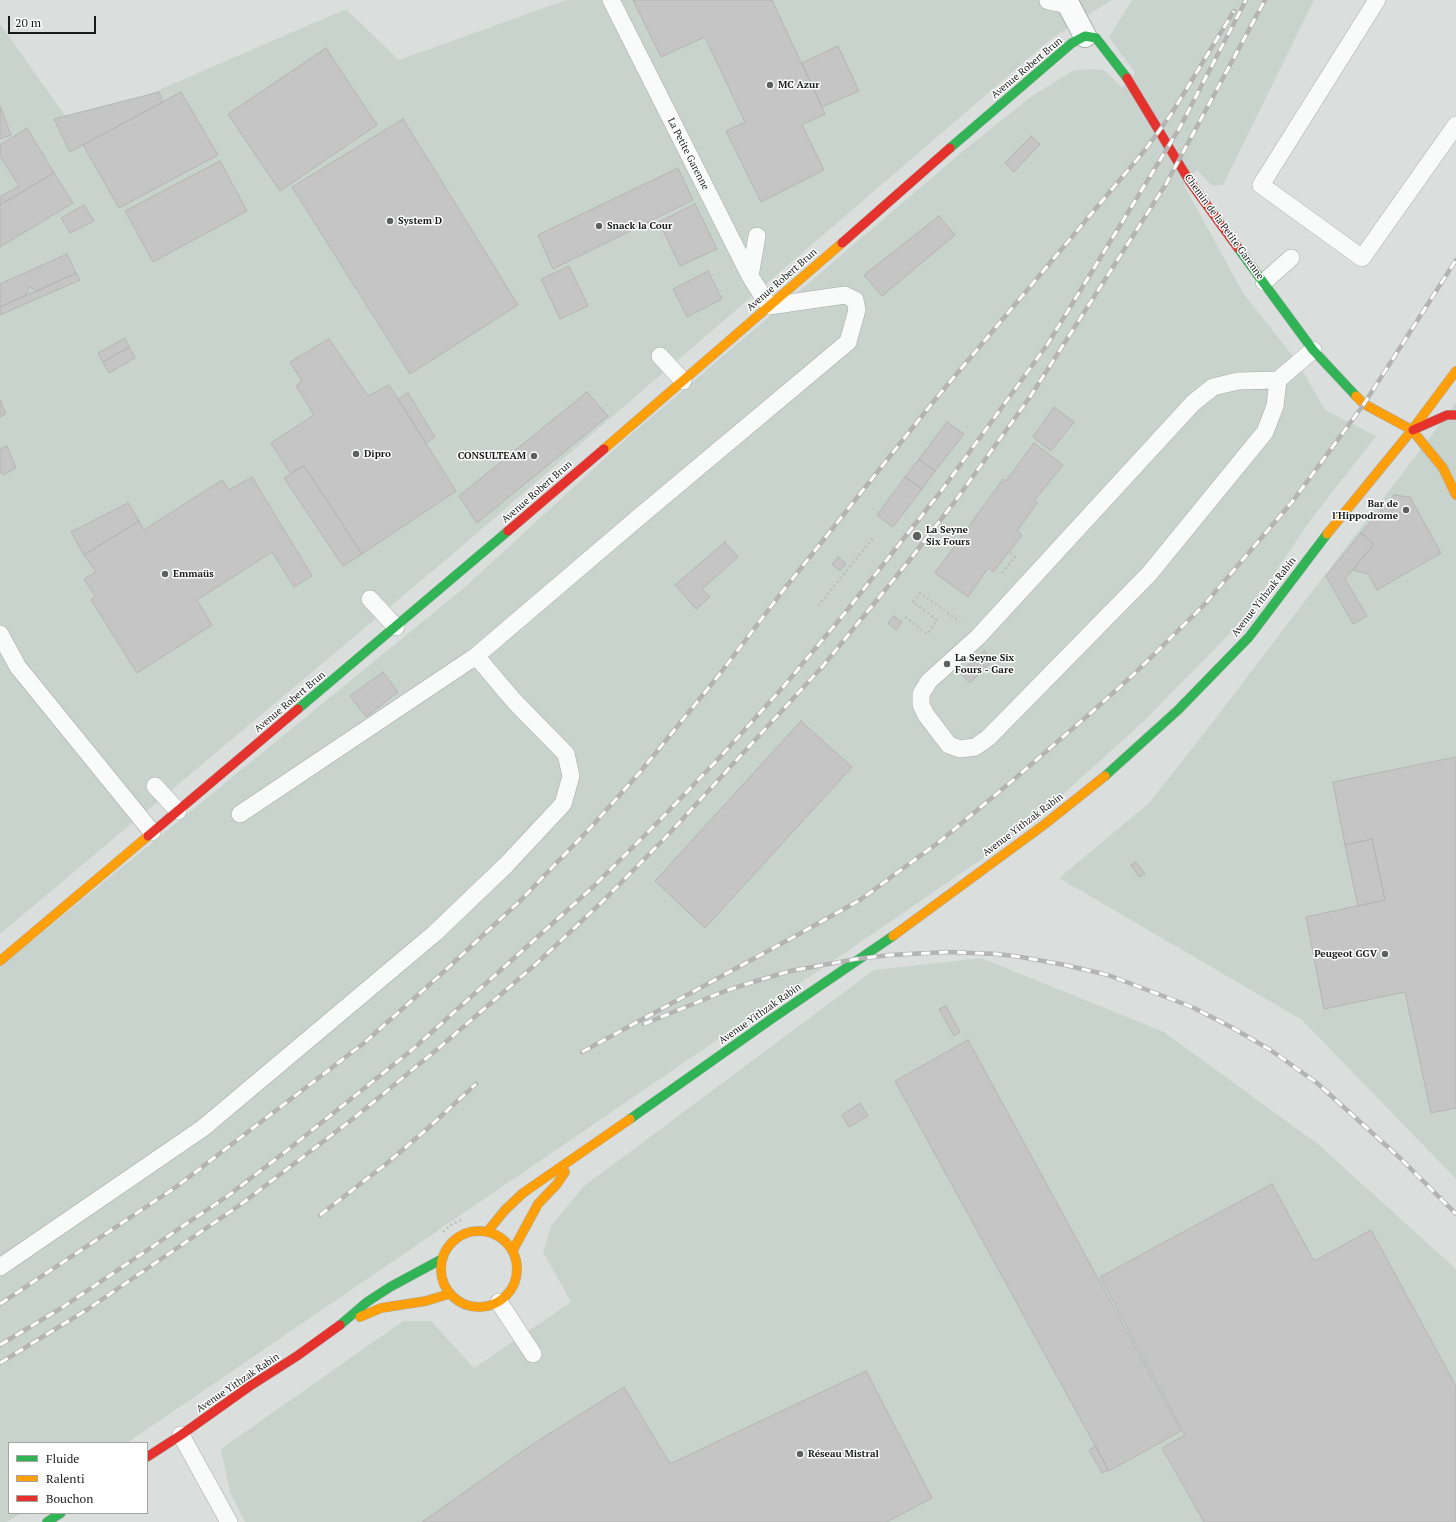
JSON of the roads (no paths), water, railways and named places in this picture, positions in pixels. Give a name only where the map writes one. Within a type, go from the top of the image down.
[{"type":"main road","name":"Chemin de la Petite Garenne","points":[[1085,36],[1096,38],[1128,79],[1190,182],[1313,350],[1364,404],[1412,430]]},
{"type":"main road","name":"Avenue Robert Brun","points":[[0,961],[396,627],[683,381],[1072,43],[1085,36]]},
{"type":"main road","name":"Avenue Yithzak Rabin","points":[[487,1232],[505,1210],[523,1193],[770,1020],[898,933],[1045,824],[1113,769],[1178,710],[1249,636],[1345,511],[1412,430],[1456,371]]},
{"type":"main road","points":[[1456,415],[1447,415],[1412,430],[1443,468],[1456,495]]},
{"type":"main road","points":[[513,1250],[538,1204],[557,1184],[575,1158]]},
{"type":"main road","points":[[482,1230],[498,1235],[507,1242],[513,1250],[517,1265],[516,1280],[512,1290],[499,1302],[487,1307],[477,1308],[467,1306],[457,1301],[449,1294],[444,1286],[441,1273],[442,1258],[450,1243],[464,1233],[482,1230]]},
{"type":"main road","points":[[340,1325],[367,1302],[379,1294],[442,1258]]},
{"type":"main road","points":[[340,1325],[381,1308],[426,1301],[449,1294]]},
{"type":"main road","name":"Avenue Yithzak Rabin","points":[[148,1456],[250,1386],[297,1356],[340,1325]]},
{"type":"main road","points":[[47,1522],[59,1514]]},
{"type":"street","points":[[1060,2],[1085,36]]},
{"type":"lane","name":"La Petite Garenne","points":[[611,0],[750,276],[768,306]]},
{"type":"lane","points":[[1377,0],[1261,185],[1362,258],[1456,125]]},
{"type":"lane","points":[[750,276],[757,236]]},
{"type":"lane","points":[[1264,282],[1291,258]]},
{"type":"lane","points":[[240,814],[476,656],[848,342],[857,310],[855,300],[845,295],[768,306]]},
{"type":"lane","points":[[1278,380],[1275,406],[1265,432],[1148,574],[988,738],[975,747],[960,749],[949,745],[926,715],[921,705],[921,694],[929,681],[979,636],[1193,403],[1213,387],[1238,381],[1278,380],[1313,350]]},
{"type":"lane","points":[[660,356],[683,381]]},
{"type":"lane","points":[[370,599],[396,627]]},
{"type":"lane","points":[[0,634],[18,667],[152,832]]},
{"type":"lane","points":[[0,1267],[209,1123],[435,933],[506,865],[562,804],[571,776],[566,754],[515,702],[476,656]]},
{"type":"lane","points":[[155,786],[178,811]]},
{"type":"lane","points":[[499,1302],[533,1354]]},
{"type":"lane","points":[[181,1435],[228,1522]]},
{"type":"railway","points":[[0,1345],[63,1307],[229,1195],[413,1049],[593,887],[722,755],[784,686],[844,614],[942,490],[1047,345],[1179,129],[1246,0]]},
{"type":"railway","points":[[0,1363],[88,1309],[240,1205],[354,1118],[440,1047],[536,964],[604,900],[666,837],[822,667],[908,562],[956,500],[1030,397],[1166,184],[1265,0]]},
{"type":"railway","points":[[0,1304],[176,1187],[364,1043],[521,900],[592,826],[641,771],[719,675],[782,592],[933,402],[1145,150],[1170,116],[1234,11]]},
{"type":"railway","points":[[582,1052],[860,900],[939,842],[1012,781],[1133,675],[1204,605],[1292,502],[1364,404],[1456,260]]},
{"type":"railway","points":[[644,1024],[725,991],[790,971],[856,959],[890,955],[948,952],[997,954],[1065,965],[1108,975],[1192,1007],[1269,1049],[1317,1083],[1400,1158],[1456,1214]]},
{"type":"railway","points":[[320,1215],[386,1164],[476,1084]]},
{"type":"place","name":"MC Azur","points":[[770,85]]},
{"type":"place","name":"System D","points":[[390,221]]},
{"type":"place","name":"Snack la Cour","points":[[599,226]]},
{"type":"place","name":"Dipro","points":[[356,454]]},
{"type":"place","name":"CONSULTEAM","points":[[534,456]]},
{"type":"place","name":"Bar de l'Hippodrome","points":[[1406,510]]},
{"type":"place","name":"La Seyne Six Fours","points":[[917,536]]},
{"type":"place","name":"Emmaüs","points":[[165,574]]},
{"type":"place","name":"La Seyne Six Fours - Gare","points":[[947,664]]},
{"type":"place","name":"Peugeot GGV","points":[[1385,954]]},
{"type":"place","name":"Réseau Mistral","points":[[800,1454]]}]
